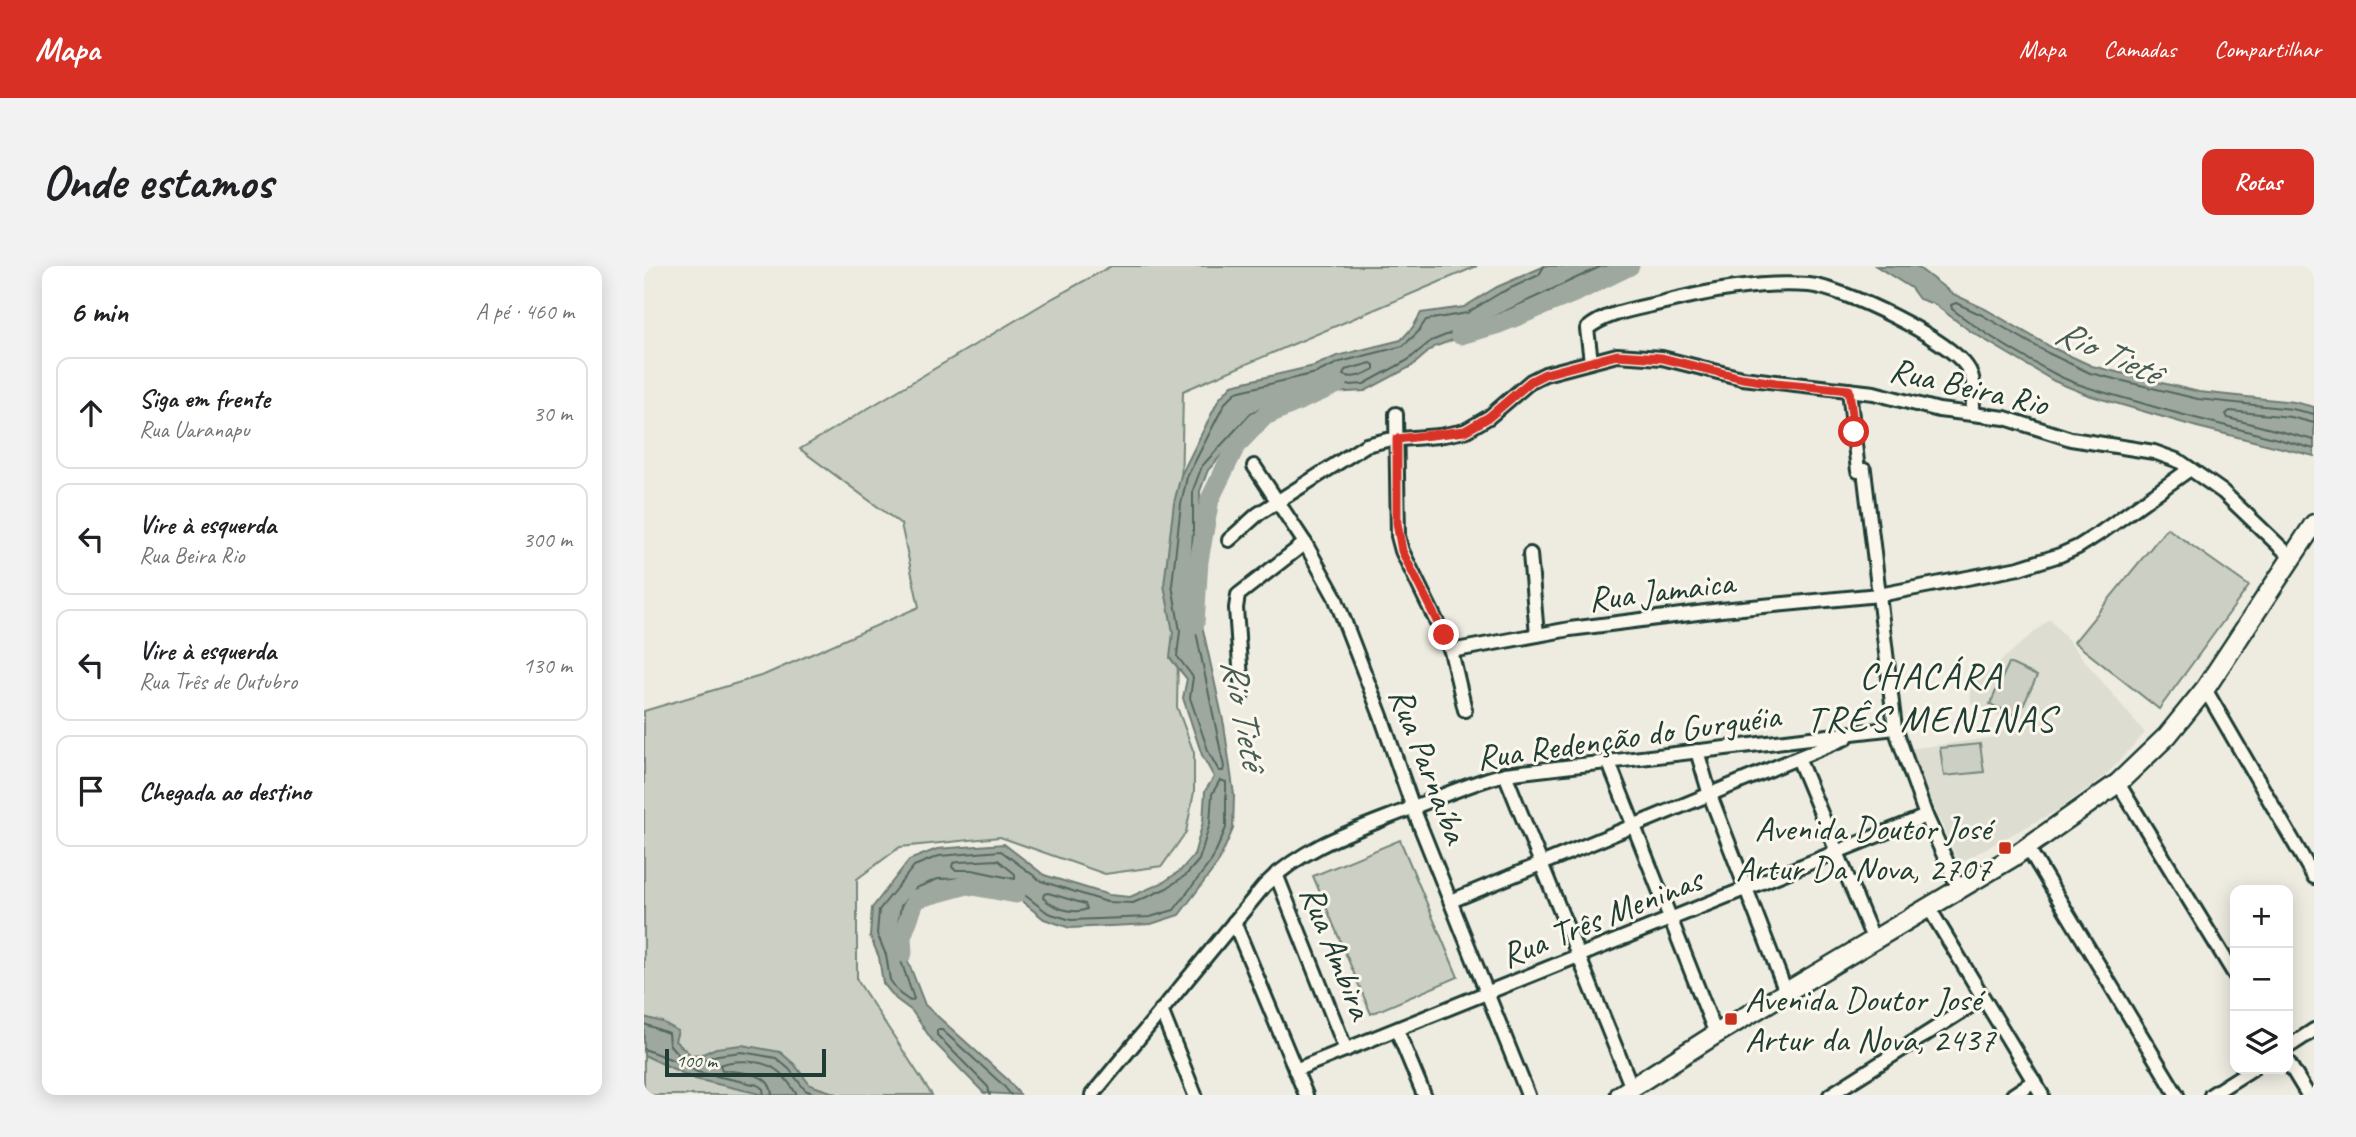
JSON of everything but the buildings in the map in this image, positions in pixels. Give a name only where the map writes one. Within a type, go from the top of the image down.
[{"type":"main road","points":[[1626,1091],[1716,1034],[2028,848],[2118,783],[2167,736],[2205,689],[2314,524]]},
{"type":"street","points":[[1591,361],[1586,331],[1602,320],[1626,312],[1722,289],[1782,285],[1820,287],[1909,325],[1955,355],[1966,365],[1972,376],[1972,414]]},
{"type":"street","name":"Rua Beira Rio","points":[[1229,540],[1278,500],[1359,449],[1376,442],[1465,431],[1489,417],[1531,381],[1545,374],[1617,355],[1638,355],[1690,364],[1742,378],[1874,393],[1939,410],[2005,418],[2079,440],[2168,456],[2223,492],[2293,559]]},
{"type":"street","points":[[1849,390],[1879,594],[1895,728],[1926,816],[1959,889]]},
{"type":"street","points":[[1396,414],[1397,523],[1402,551],[1451,651],[1465,710]]},
{"type":"street","name":"Rua Parnaíba","points":[[1254,466],[1305,543],[1335,597],[1413,808],[1528,1095]]},
{"type":"street","name":"Rua Jamaica","points":[[1451,651],[1537,635],[1707,612],[1879,594],[2019,568],[2060,555],[2103,531],[2190,469]]},
{"type":"street","points":[[1242,694],[1236,608],[1238,595],[1305,543]]},
{"type":"street","points":[[1530,554],[1537,635]]},
{"type":"street","points":[[2205,689],[2314,877]]},
{"type":"street","name":"Rua Redenção do Gurguéia","points":[[1092,1095],[1276,874],[1324,843],[1460,788],[1505,774],[1895,728]]},
{"type":"street","points":[[1451,901],[1859,732]]},
{"type":"street","points":[[1697,751],[1745,890],[1786,992]]},
{"type":"street","points":[[1798,758],[1874,941]]},
{"type":"street","points":[[1609,763],[1716,1034]]},
{"type":"street","points":[[1505,774],[1578,956],[1626,1091]]},
{"type":"street","points":[[2118,783],[2230,967]]},
{"type":"street","name":"Rua Três Meninas","points":[[1295,1070],[1926,816]]},
{"type":"street","points":[[2028,848],[2177,1095]]},
{"type":"street","name":"Rua Ambira","points":[[1276,874],[1346,1050]]},
{"type":"street","points":[[1929,908],[2042,1095]]},
{"type":"street","points":[[1234,922],[1306,1095]]},
{"type":"street","points":[[1830,1095],[1983,998]]},
{"type":"street","points":[[1161,1010],[1195,1095]]},
{"type":"street","points":[[1397,1030],[1424,1095]]},
{"type":"street","points":[[2293,1044],[2314,1030]]},
{"type":"street","points":[[2293,1070],[2308,1095]]},
{"type":"street","points":[[2211,1095],[2244,1074]]},
{"type":"street","points":[[2013,1095],[2034,1081]]},
{"type":"shaded area","points":[[1111,266],[1477,266],[1183,391],[1177,707],[1194,753],[1194,792],[1186,832],[1162,866],[1105,874],[1000,837],[900,847],[857,879],[857,980],[932,1095],[644,1095],[644,711],[764,675],[919,607],[901,524],[800,449]]},
{"type":"shaded area","points":[[2167,528],[2249,586],[2159,709],[2074,642]]},
{"type":"shaded area","points":[[2050,619],[2145,733],[2106,775],[2058,810],[1959,863],[1908,749],[1997,737],[2011,722],[1971,703],[1970,687]]},
{"type":"shaded area","points":[[2009,663],[2037,676],[2018,717],[1990,704]]},
{"type":"shaded area","points":[[1980,744],[1984,772],[1944,776],[1940,748]]},
{"type":"shaded area","points":[[1400,840],[1458,977],[1371,1014],[1313,876]]},
{"type":"water","name":"Rio Tietê","points":[[1545,266],[1618,266],[1497,323],[1434,347],[1412,366],[1365,391],[1312,394],[1254,419],[1208,470],[1200,491],[1196,598],[1224,725],[1234,795],[1233,829],[1218,863],[1179,915],[1151,924],[1070,928],[1044,919],[1019,899],[969,885],[938,886],[919,894],[908,909],[904,930],[906,956],[925,1005],[1008,1080],[1020,1095],[984,1093],[932,1040],[912,1011],[896,999],[883,983],[879,957],[870,936],[872,908],[909,860],[937,849],[1004,844],[1044,875],[1109,895],[1130,897],[1164,882],[1181,870],[1194,855],[1203,822],[1205,791],[1214,777],[1202,755],[1183,698],[1187,679],[1170,658],[1173,632],[1164,585],[1174,503],[1181,475],[1219,399],[1232,385],[1314,366],[1337,356],[1401,340],[1421,313],[1464,307],[1497,287]]},
{"type":"water","name":"Rio Tietê","points":[[1876,266],[1916,266],[1953,294],[2092,366],[2199,392],[2294,402],[2314,407],[2314,456],[2197,427],[2088,395],[2054,381],[1970,331],[1934,304],[1919,299],[1911,288]]},
{"type":"water","points":[[644,1017],[662,1022],[678,1031],[675,1041],[691,1055],[742,1045],[780,1052],[794,1064],[810,1085],[840,1095],[765,1095],[695,1079],[644,1055]]},
{"type":"waterway","name":"Rio Tietê","points":[[1460,335],[1499,324],[1577,292],[1630,266]]},
{"type":"waterway","name":"Rio Tietê","points":[[1195,624],[1199,561],[1210,499],[1236,446],[1265,416],[1338,384]]},
{"type":"waterway","name":"Rio Tietê","points":[[903,953],[902,937],[916,899],[967,885],[1016,894]]},
{"type":"place","name":"Avenida Doutor José Artur Da Nova, 2707","points":[[2005,848]]},
{"type":"place","name":"Avenida Doutor José Artur da Nova, 2437","points":[[1731,1019]]},
{"type":"district","name":"CHACÁRA TRÊS MENINAS","points":[[1931,696]]},
{"type":"route","points":[[1444,635],[1402,551],[1398,536],[1397,439],[1456,434],[1473,428],[1531,381],[1545,374],[1617,355],[1662,358],[1742,378],[1849,390],[1854,432]]}]
